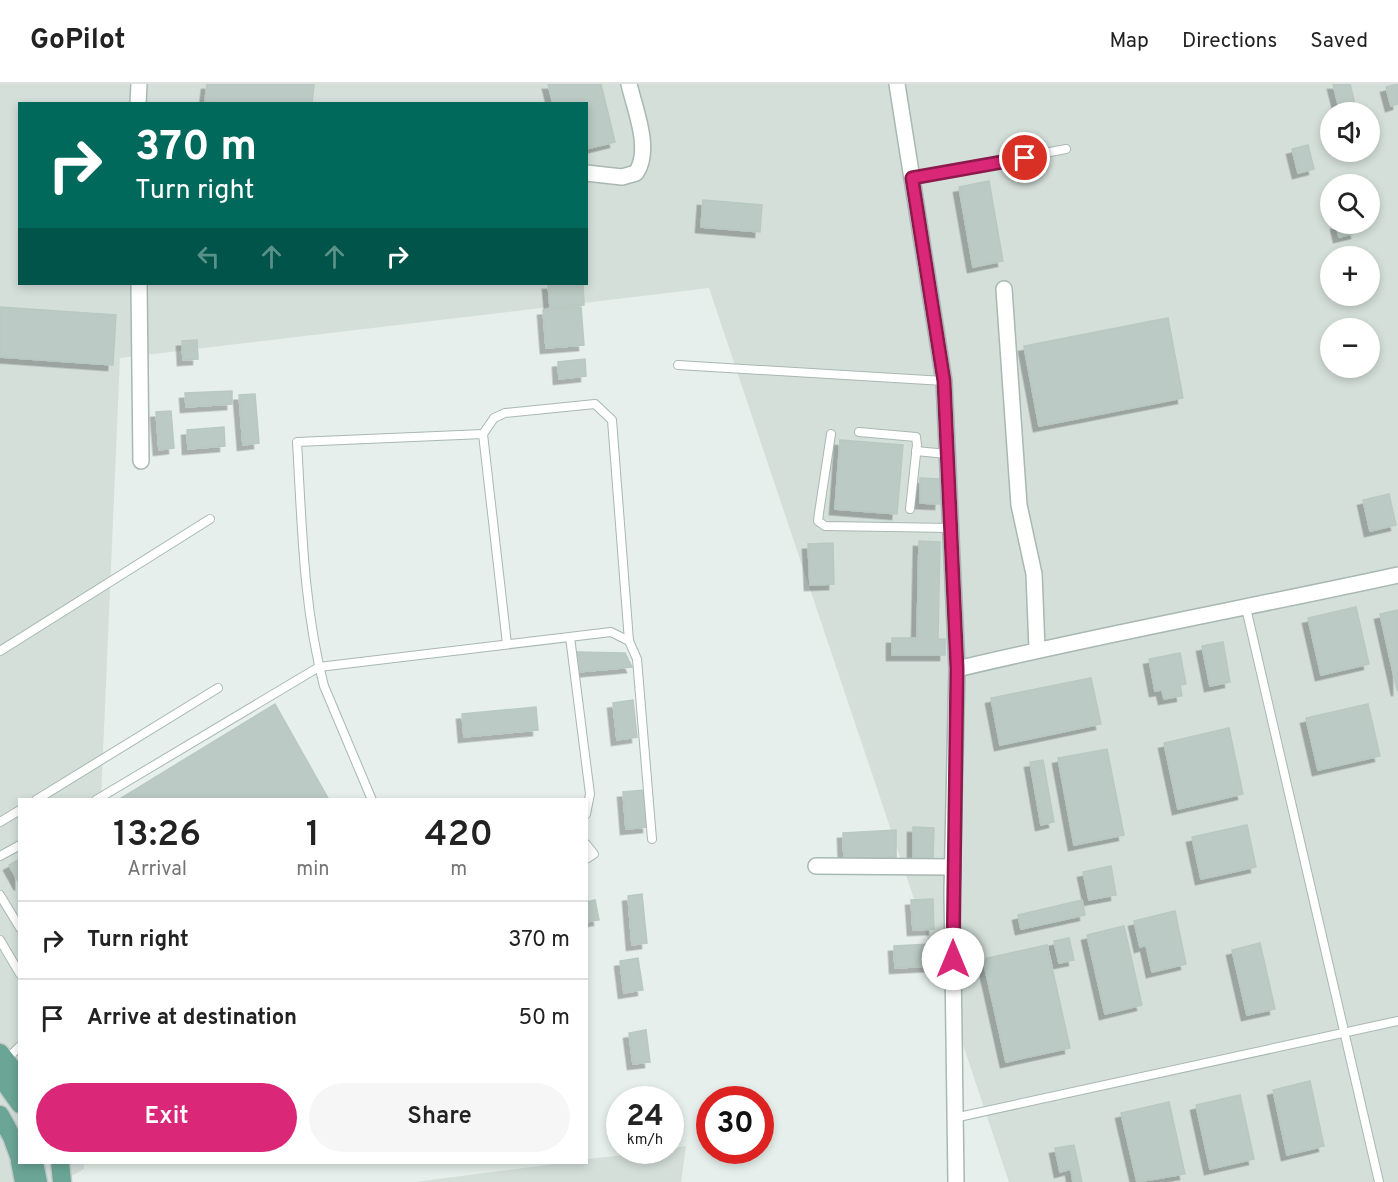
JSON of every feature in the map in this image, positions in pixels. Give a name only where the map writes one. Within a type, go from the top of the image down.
[{"type":"main road","points":[[2,1063],[18,1076]]},
{"type":"main road","points":[[2,1063],[18,1099]]},
{"type":"main road","points":[[0,1104],[18,1123]]},
{"type":"main road","points":[[0,1115],[12,1137],[18,1155]]},
{"type":"main road","points":[[21,1164],[24,1182]]},
{"type":"main road","points":[[34,1164],[38,1182]]},
{"type":"main road","points":[[46,1164],[48,1182]]},
{"type":"main road","points":[[60,1164],[62,1182]]},
{"type":"street","points":[[138,102],[139,84]]},
{"type":"street","points":[[588,172],[622,177],[636,173],[643,163],[643,152],[629,84]]},
{"type":"street","points":[[897,84],[944,381],[957,669],[953,867],[956,1182]]},
{"type":"street","points":[[139,285],[141,461]]},
{"type":"street","points":[[1004,289],[1019,505],[1034,574],[1037,649]]},
{"type":"street","points":[[957,669],[1037,649],[1246,608],[1398,575]]},
{"type":"street","points":[[816,866],[953,867]]},
{"type":"lane","points":[[912,178],[1066,149]]},
{"type":"lane","points":[[678,364],[944,381]]},
{"type":"lane","points":[[507,644],[483,434],[495,418],[505,412],[595,404],[612,420],[629,641],[637,659],[652,839]]},
{"type":"lane","points":[[859,432],[913,436],[917,440],[910,509]]},
{"type":"lane","points":[[371,798],[324,686],[319,667],[304,575],[297,442],[483,434]]},
{"type":"lane","points":[[831,434],[818,521],[825,526],[951,528]]},
{"type":"lane","points":[[916,451],[947,454]]},
{"type":"lane","points":[[0,651],[210,519]]},
{"type":"lane","points":[[1246,608],[1379,1182]]},
{"type":"lane","points":[[99,798],[319,667],[611,632],[629,641]]},
{"type":"lane","points":[[570,637],[590,794],[588,804]]},
{"type":"lane","points":[[39,798],[218,688]]},
{"type":"lane","points":[[0,822],[18,811]]},
{"type":"lane","points":[[0,856],[18,846]]},
{"type":"lane","points":[[588,846],[594,854],[588,858]]},
{"type":"lane","points":[[0,895],[18,925]]},
{"type":"lane","points":[[0,940],[18,971]]},
{"type":"lane","points":[[954,1118],[1398,1021]]},
{"type":"lane","points":[[2,1063],[18,1048]]},
{"type":"shaded area","points":[[0,84],[1398,84],[1398,1182],[1009,1182],[709,288],[120,358],[101,798],[18,798],[18,1164],[84,1164],[84,1169],[61,1182],[0,1182]]},
{"type":"shaded area","points":[[606,1157],[606,1164],[684,1164],[681,1182],[415,1182],[553,1164],[588,1164],[588,1159]]},
{"type":"building","points":[[207,84],[314,84],[312,102],[205,101]]},
{"type":"building","points":[[548,84],[601,84],[615,142],[588,149],[588,102],[552,102]]},
{"type":"building","points":[[1333,84],[1350,84],[1354,102],[1338,102]]},
{"type":"building","points":[[1398,84],[1398,104],[1391,106],[1386,87]]},
{"type":"building","points":[[1308,145],[1314,169],[1298,173],[1292,149]]},
{"type":"building","points":[[989,181],[1003,261],[973,267],[959,187]]},
{"type":"building","points":[[703,200],[762,205],[760,232],[701,227]]},
{"type":"building","points":[[548,285],[583,285],[584,305],[550,307]]},
{"type":"building","points":[[0,307],[116,315],[113,365],[0,357]]},
{"type":"building","points":[[581,307],[584,345],[546,348],[543,310]]},
{"type":"building","points":[[1168,318],[1183,398],[1039,426],[1024,346]]},
{"type":"building","points":[[197,340],[198,359],[183,360],[182,341]]},
{"type":"building","points":[[585,359],[586,376],[559,379],[558,362]]},
{"type":"building","points":[[232,391],[232,404],[186,407],[185,393]]},
{"type":"building","points":[[255,394],[259,443],[243,445],[239,395]]},
{"type":"building","points":[[171,411],[174,448],[159,450],[156,412]]},
{"type":"building","points":[[224,427],[225,446],[188,449],[187,430]]},
{"type":"building","points":[[840,440],[903,445],[897,514],[835,509]]},
{"type":"building","points":[[920,478],[941,479],[940,504],[920,503]]},
{"type":"building","points":[[1389,494],[1396,525],[1370,531],[1363,500]]},
{"type":"building","points":[[919,541],[940,542],[938,639],[945,639],[945,655],[892,655],[892,638],[917,638]]},
{"type":"building","points":[[833,543],[834,584],[810,585],[808,544]]},
{"type":"building","points":[[1356,607],[1369,664],[1321,675],[1308,618]]},
{"type":"building","points":[[1398,610],[1398,690],[1397,690],[1380,614]]},
{"type":"building","points":[[1223,642],[1230,682],[1210,686],[1202,646]]},
{"type":"building","points":[[577,652],[625,653],[632,667],[578,672]]},
{"type":"building","points":[[1180,653],[1186,684],[1180,685],[1182,696],[1164,699],[1162,690],[1155,691],[1149,659]]},
{"type":"building","points":[[1091,678],[1101,724],[1000,745],[991,698]]},
{"type":"building","points":[[633,700],[637,737],[617,740],[613,703]]},
{"type":"building","points":[[275,704],[328,798],[121,798]]},
{"type":"building","points":[[1368,704],[1380,756],[1318,770],[1306,718]]},
{"type":"building","points":[[536,707],[538,730],[464,737],[462,714]]},
{"type":"building","points":[[1229,728],[1243,794],[1178,809],[1164,743]]},
{"type":"building","points":[[1107,749],[1124,835],[1074,845],[1058,758]]},
{"type":"building","points":[[1043,760],[1054,822],[1041,825],[1030,762]]},
{"type":"building","points":[[645,790],[648,827],[626,829],[623,792]]},
{"type":"building","points":[[1247,825],[1256,867],[1201,879],[1192,837]]},
{"type":"building","points":[[913,827],[934,828],[933,858],[913,858]]},
{"type":"building","points":[[896,830],[896,857],[844,859],[843,833]]},
{"type":"building","points":[[18,860],[18,881],[9,865]]},
{"type":"building","points":[[1111,866],[1116,895],[1089,900],[1083,872]]},
{"type":"building","points":[[642,894],[647,943],[632,945],[628,896]]},
{"type":"building","points":[[933,899],[934,929],[913,930],[911,900]]},
{"type":"building","points":[[595,900],[599,920],[588,922],[588,902]]},
{"type":"building","points":[[1082,900],[1085,915],[1021,929],[1018,915]]},
{"type":"building","points":[[1175,911],[1186,964],[1152,972],[1146,945],[1140,947],[1134,921]]},
{"type":"building","points":[[1124,926],[1142,1005],[1105,1014],[1087,935]]},
{"type":"building","points":[[1069,938],[1074,960],[1059,963],[1054,941]]},
{"type":"building","points":[[1260,943],[1275,1009],[1247,1015],[1232,950]]},
{"type":"building","points":[[931,944],[932,966],[895,968],[894,946]]},
{"type":"building","points":[[1047,945],[1070,1048],[1006,1062],[983,959]]},
{"type":"building","points":[[638,958],[643,990],[624,993],[620,961]]},
{"type":"building","points":[[646,1030],[650,1062],[633,1064],[629,1033]]},
{"type":"building","points":[[1310,1081],[1324,1146],[1287,1155],[1273,1090]]},
{"type":"building","points":[[1240,1095],[1254,1159],[1210,1169],[1196,1105]]},
{"type":"building","points":[[1169,1102],[1185,1174],[1137,1182],[1121,1113]]},
{"type":"building","points":[[1074,1145],[1082,1182],[1073,1182],[1071,1169],[1060,1172],[1055,1148]]},
{"type":"route","points":[[953,959],[952,891],[957,669],[944,381],[912,178],[1025,158]]}]
